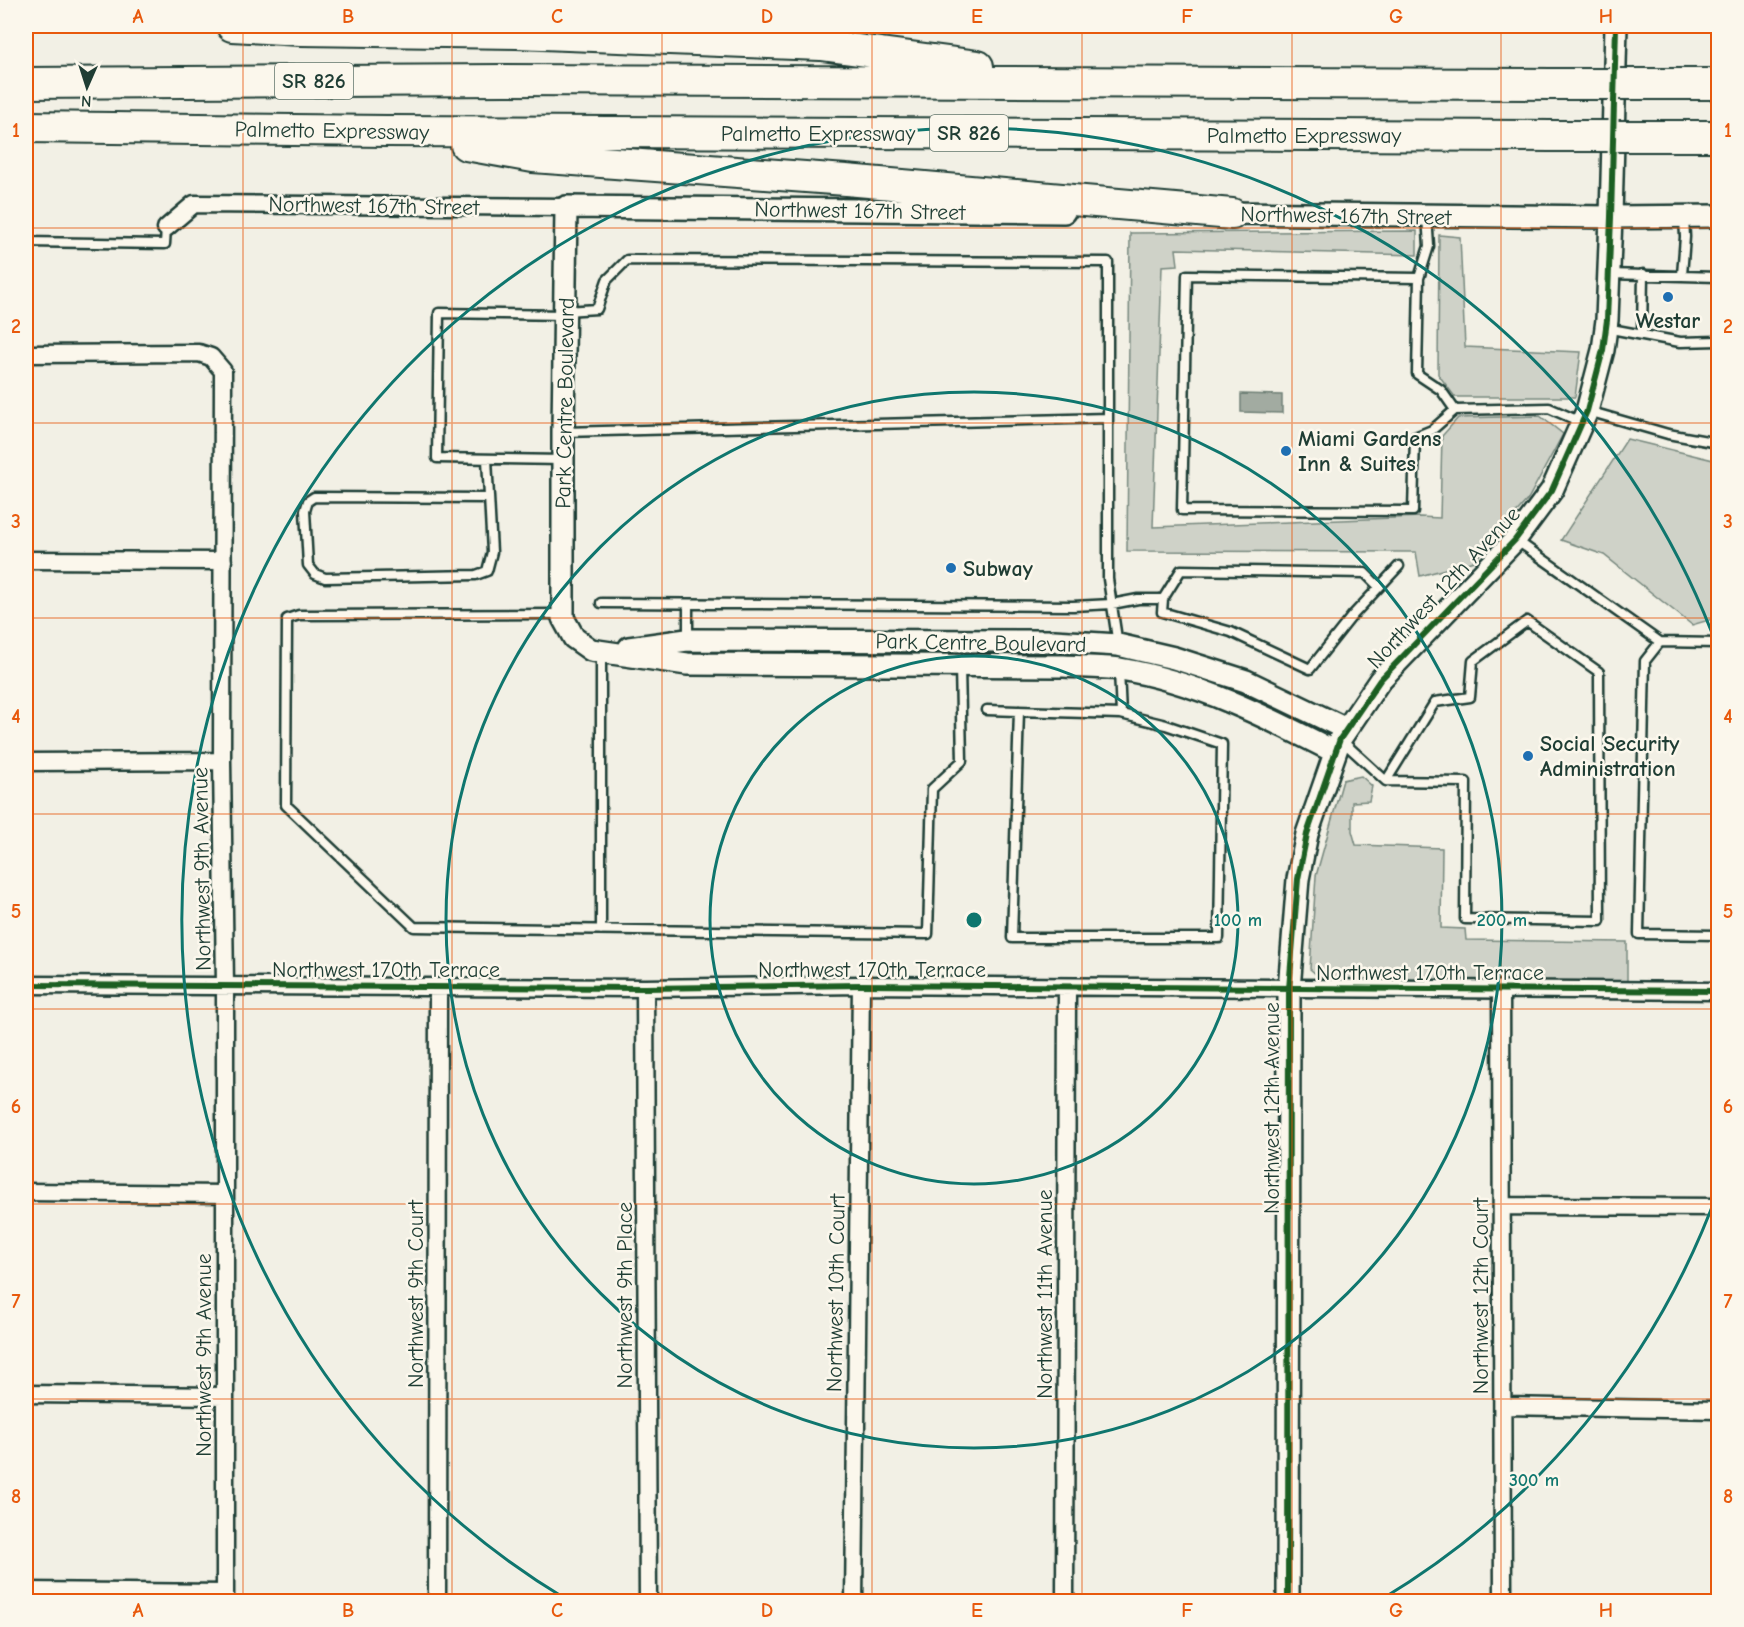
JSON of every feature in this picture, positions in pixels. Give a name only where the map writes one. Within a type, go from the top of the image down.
[{"type":"highway","points":[[232,26],[300,30],[517,33],[821,45],[1100,82]]},
{"type":"highway","name":"Palmetto Expressway","points":[[26,82],[504,80],[1719,84]]},
{"type":"highway","name":"Palmetto Expressway","points":[[26,127],[386,131],[1719,136]]},
{"type":"highway","points":[[386,131],[533,157],[858,181],[1232,213]]},
{"type":"street","name":"Northwest 12th Avenue","points":[[1288,1602],[1289,989],[1298,879],[1307,834],[1340,740],[1380,680],[1515,540],[1552,490],[1585,417],[1604,350],[1606,328],[1616,26]]},
{"type":"street","name":"Northwest 167th Street","points":[[166,228],[194,204],[1427,216],[1719,216]]},
{"type":"street","name":"Park Centre Boulevard","points":[[566,207],[563,618],[573,638],[591,650],[687,664],[1064,666],[1119,669],[1154,676],[1211,694],[1268,718],[1340,740]]},
{"type":"street","name":"Northwest 9th Avenue","points":[[26,354],[199,353],[211,357],[223,370],[225,1597]]},
{"type":"street","points":[[26,561],[223,561]]},
{"type":"street","name":"Park Centre Boulevard","points":[[601,652],[687,640],[1054,641],[1118,645],[1174,658],[1246,681],[1340,740]]},
{"type":"street","points":[[687,640],[687,664]]},
{"type":"street","points":[[960,641],[960,665]]},
{"type":"street","points":[[1118,645],[1119,669]]},
{"type":"street","points":[[26,762],[222,761]]},
{"type":"street","name":"Northwest 170th Terrace","points":[[26,985],[645,988],[861,985],[1719,991]]},
{"type":"street","name":"Northwest 10th Court","points":[[854,1602],[861,985]]},
{"type":"street","name":"Northwest 9th Court","points":[[437,1602],[438,987]]},
{"type":"street","name":"Northwest 11th Avenue","points":[[1065,1602],[1067,987]]},
{"type":"street","name":"Northwest 9th Place","points":[[645,988],[648,1602]]},
{"type":"street","name":"Northwest 12th Court","points":[[1501,990],[1503,1602]]},
{"type":"street","points":[[26,1192],[225,1194]]},
{"type":"street","points":[[1502,1206],[1719,1207]]},
{"type":"street","points":[[26,1394],[225,1396]]},
{"type":"street","points":[[1504,1406],[1719,1410]]},
{"type":"street","points":[[26,1591],[225,1597]]},
{"type":"lane","points":[[1427,216],[1429,246],[1419,278],[1418,374],[1441,390],[1455,410]]},
{"type":"lane","points":[[1682,275],[1684,216]]},
{"type":"lane","name":"Northwest 167th Street","points":[[26,242],[165,244],[166,228]]},
{"type":"lane","points":[[563,460],[437,458],[439,313],[565,313],[597,309],[607,280],[627,260],[1108,262],[1108,579],[1118,645]]},
{"type":"lane","points":[[1609,274],[1719,277]]},
{"type":"lane","points":[[1642,335],[1643,274]]},
{"type":"lane","points":[[1419,278],[1187,275],[1182,510],[1413,511],[1415,437],[1432,430],[1455,410],[1549,408],[1719,443]]},
{"type":"lane","points":[[1606,328],[1680,342],[1719,341]]},
{"type":"lane","points":[[563,432],[1108,418]]},
{"type":"lane","points":[[487,459],[492,552],[487,570],[476,575],[325,578],[315,574],[308,565],[305,511],[308,501],[314,497],[489,498]]},
{"type":"lane","points":[[1515,540],[1660,642],[1719,643]]},
{"type":"lane","points":[[1379,587],[1365,573],[1181,570],[1163,599],[1162,612],[1231,632],[1310,669],[1352,616],[1400,566]]},
{"type":"lane","points":[[601,603],[1073,606],[1112,604],[1138,599],[1163,599]]},
{"type":"lane","points":[[687,640],[688,604]]},
{"type":"lane","points":[[563,614],[299,615],[287,619],[286,805],[414,927],[928,934],[932,789],[962,761],[960,665]]},
{"type":"lane","points":[[1340,740],[1386,781],[1466,782],[1465,920],[1600,921],[1599,672],[1527,621],[1473,661],[1470,697],[1435,702],[1386,781]]},
{"type":"lane","points":[[1660,642],[1645,661],[1639,934],[1719,935]]},
{"type":"lane","points":[[601,652],[601,930]]},
{"type":"lane","points":[[1119,669],[1121,714]]},
{"type":"lane","points":[[987,710],[1121,714],[1166,725],[1222,744],[1219,938],[1012,938],[1019,711]]},
{"type":"shaded area","points":[[1417,231],[1417,255],[1176,249],[1178,265],[1162,266],[1153,527],[1440,518],[1442,436],[1458,418],[1540,416],[1563,434],[1528,499],[1474,561],[1420,576],[1416,552],[1127,551],[1130,233]]},
{"type":"shaded area","points":[[1439,235],[1460,237],[1465,347],[1581,352],[1575,397],[1455,397],[1438,374]]},
{"type":"shaded area","points":[[1241,394],[1282,395],[1282,413],[1241,412]]},
{"type":"shaded area","points":[[1627,439],[1713,460],[1718,469],[1718,609],[1716,618],[1692,625],[1604,555],[1561,540]]},
{"type":"shaded area","points":[[1361,776],[1372,786],[1369,801],[1352,802],[1352,831],[1356,845],[1442,848],[1441,928],[1465,929],[1466,940],[1627,942],[1627,984],[1333,982],[1315,974],[1310,969],[1316,876],[1343,780]]},
{"type":"cycle path","points":[[1288,1602],[1289,989],[1298,879],[1307,834],[1340,739],[1380,680],[1515,540],[1552,490],[1587,411],[1603,350],[1607,320],[1616,26]]},
{"type":"cycle path","points":[[26,985],[645,988],[861,985],[1718,991]]},
{"type":"place","name":"Westar","points":[[1668,297]]},
{"type":"place","name":"Miami Gardens Inn & Suites","points":[[1286,451]]},
{"type":"place","name":"Subway","points":[[951,568]]},
{"type":"place","name":"Social Security Administration","points":[[1528,756]]}]
